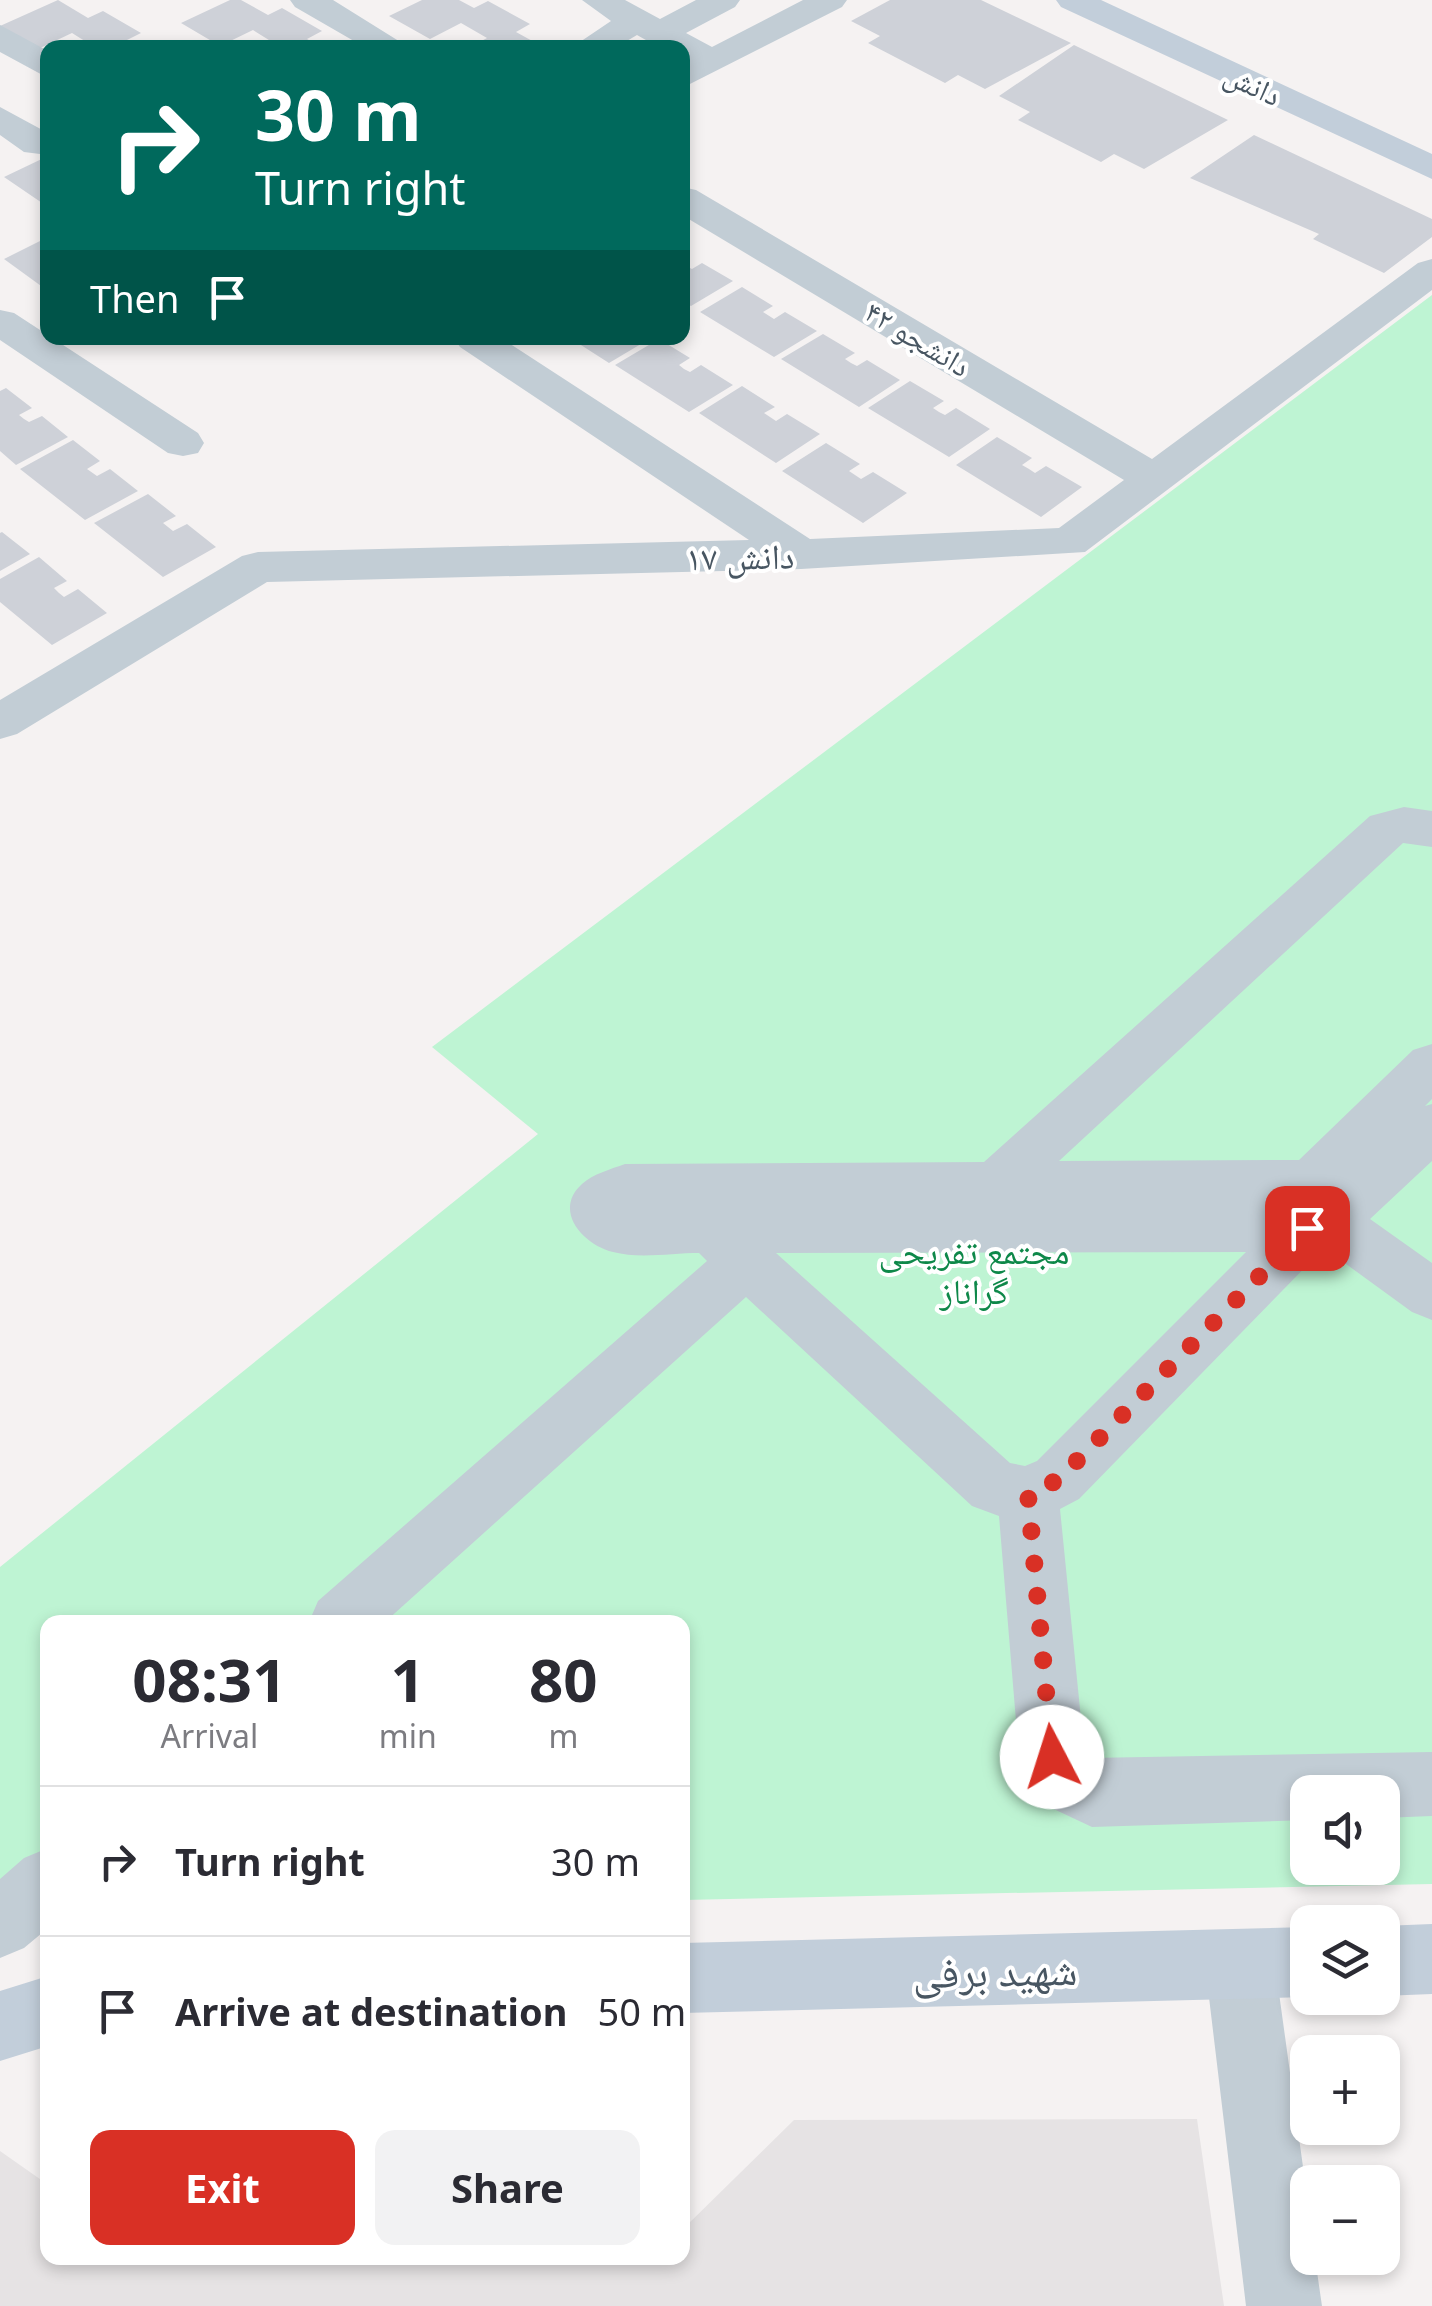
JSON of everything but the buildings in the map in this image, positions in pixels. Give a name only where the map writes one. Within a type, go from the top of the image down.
[{"type":"street","points":[[307,0],[378,40]]},
{"type":"street","points":[[599,0],[648,27],[663,40]]},
{"type":"street","points":[[611,40],[723,0]]},
{"type":"street","points":[[697,69],[830,0]]},
{"type":"street","name":"دانش","points":[[1073,0],[1432,168]]},
{"type":"street","points":[[0,36],[40,62]]},
{"type":"street","points":[[0,118],[40,143]]},
{"type":"street","points":[[0,160],[40,145]]},
{"type":"street","name":"دانشجو ۴۲","points":[[690,203],[1153,478]]},
{"type":"street","name":"دانش ۱۷","points":[[5,711],[258,568],[801,554],[1069,542],[1432,270]]},
{"type":"street","points":[[0,322],[183,444]]},
{"type":"street","points":[[485,345],[801,554]]},
{"type":"street","points":[[996,1185],[1387,830],[1404,824],[1432,829]]},
{"type":"street","points":[[1432,1064],[1312,1183],[625,1187],[600,1201],[599,1219],[616,1230],[729,1246],[1318,1224],[1432,1295]]},
{"type":"street","points":[[729,1246],[994,1487],[1028,1494],[1058,1480],[1318,1224],[1432,1126]]},
{"type":"street","points":[[347,1615],[729,1246]]},
{"type":"street","points":[[1028,1494],[1052,1757],[1066,1780],[1092,1794],[1432,1784]]},
{"type":"street","points":[[0,1924],[40,1889]]},
{"type":"street","points":[[1400,1960],[1432,1959]]},
{"type":"street","points":[[1274,1963],[1284,2306]]},
{"type":"street","name":"شهید برفی","points":[[690,1978],[1274,1963]]},
{"type":"street","points":[[0,2026],[40,2014]]},
{"type":"shaded area","points":[[1197,2119],[1224,2306],[0,2306],[0,2151],[40,2179],[40,2265],[690,2265],[690,2222],[794,2120]]},
{"type":"green space","name":"مجتمع تفریحی گراناز","points":[[1432,295],[1432,1884],[1400,1885],[1400,1775],[1290,1775],[1290,1885],[1385,1885],[690,1900],[690,1615],[40,1615],[40,1913],[0,1914],[0,1567],[538,1134],[432,1047]]},
{"type":"route","points":[[1052,1757],[1028,1494],[1058,1480],[1307,1228]]}]
